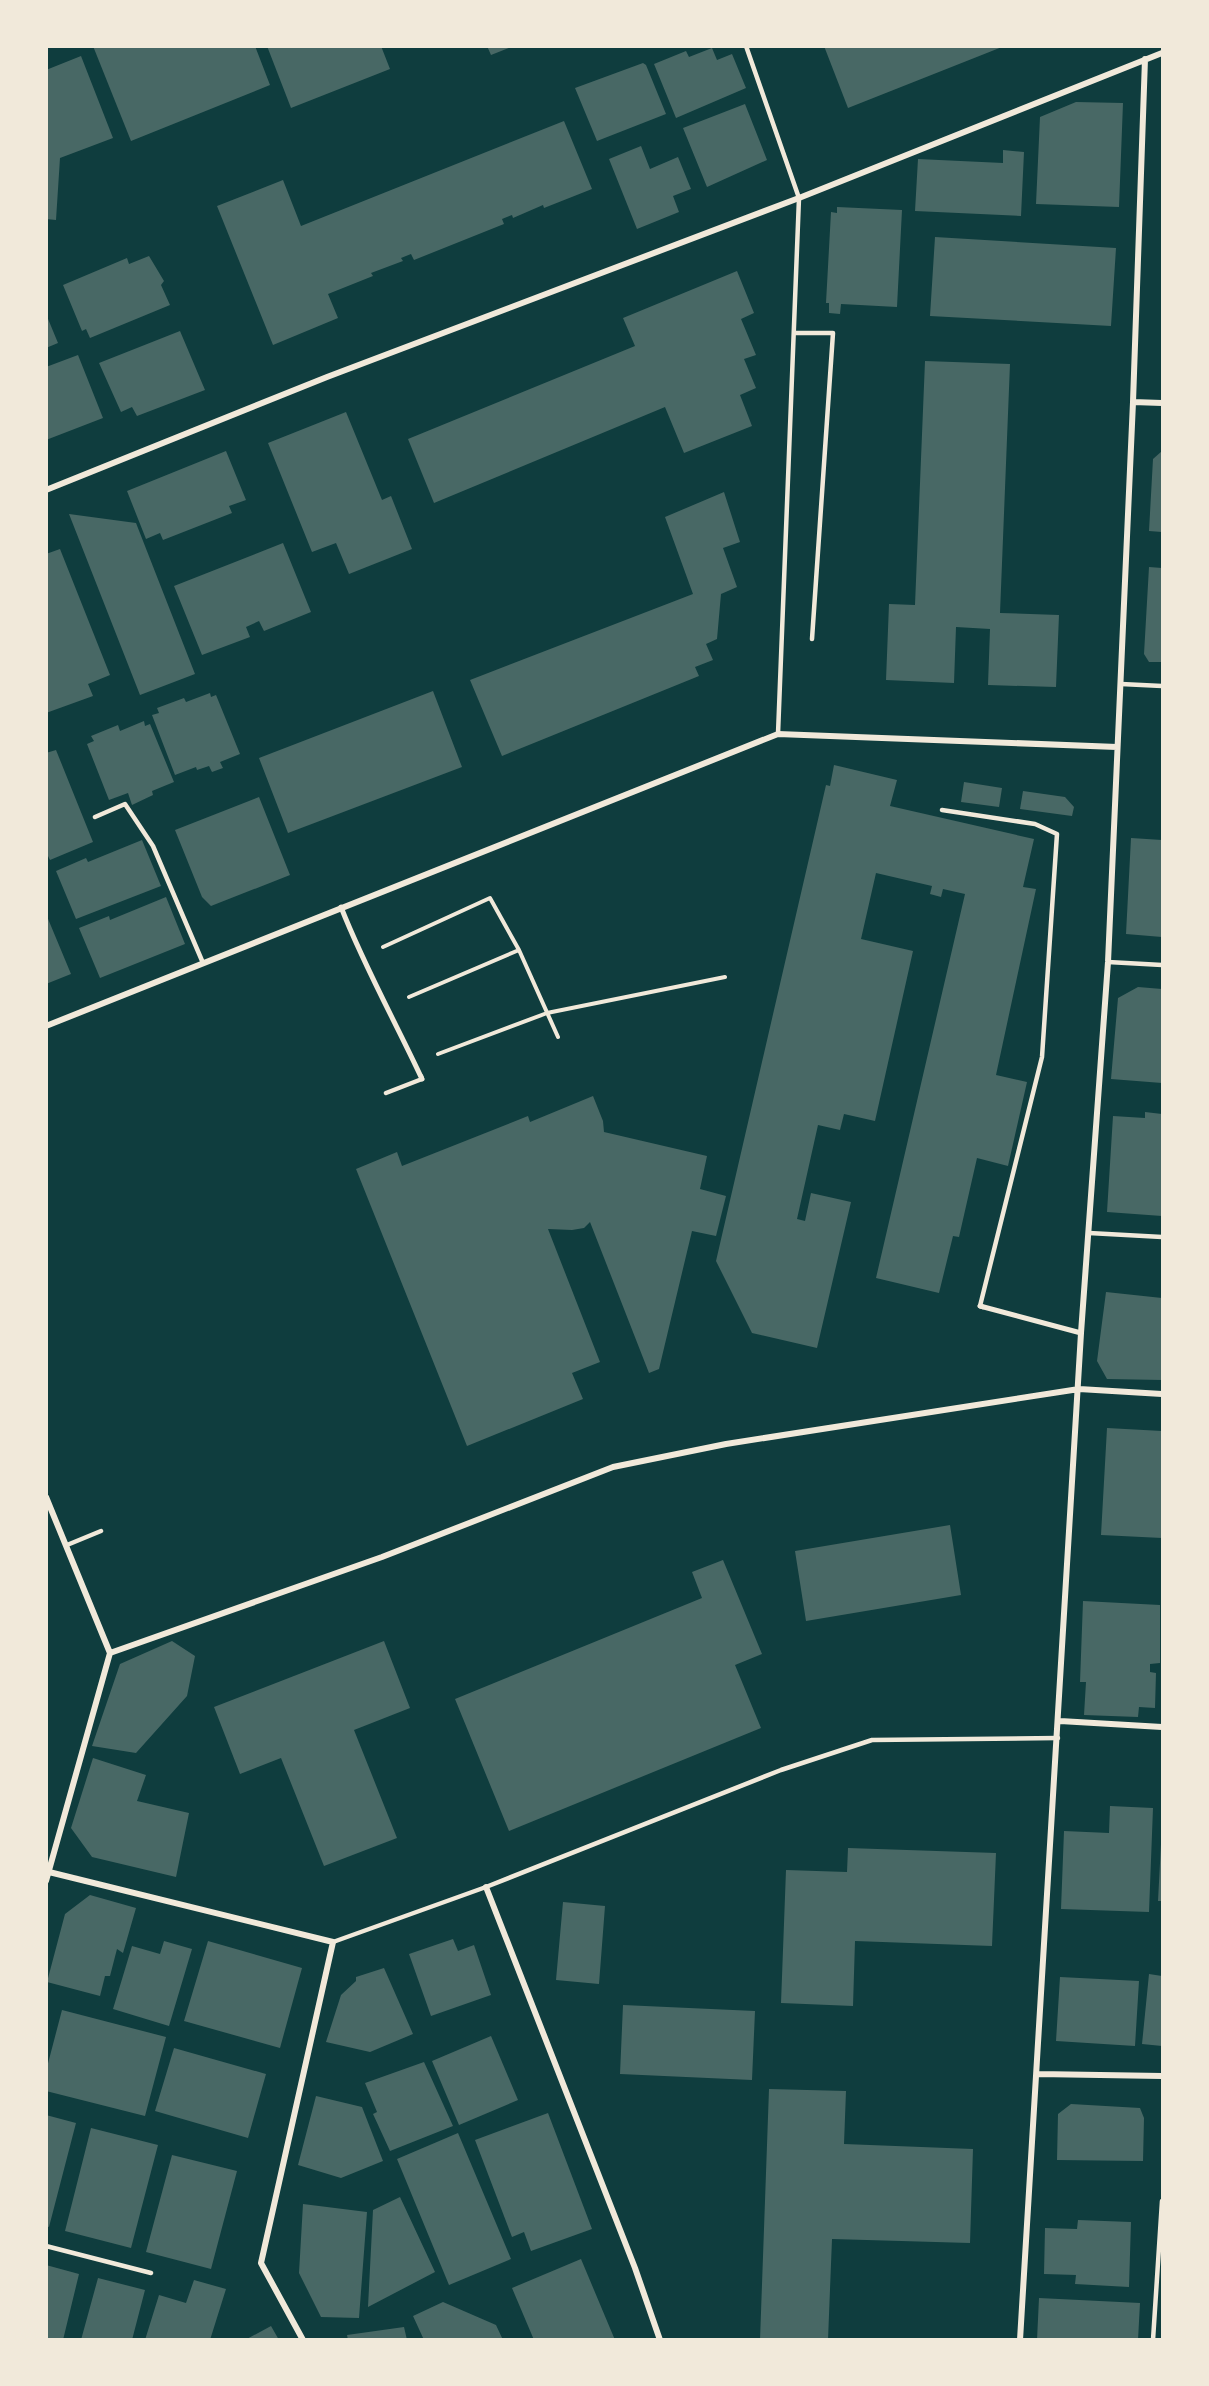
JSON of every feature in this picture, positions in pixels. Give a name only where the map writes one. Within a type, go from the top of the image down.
[{"type":"street","points":[[46,490],[327,377],[799,198],[1162,53]]},
{"type":"street","points":[[1020,2340],[1060,1721],[1082,1333],[1108,962],[1117,747],[1122,684],[1145,59]]},
{"type":"street","points":[[1133,402],[1162,403]]},
{"type":"street","points":[[46,1026],[778,734],[1117,747]]},
{"type":"street","points":[[340,907],[360,957],[388,1006],[422,1079]]},
{"type":"street","points":[[110,1653],[382,1557],[613,1467],[726,1444],[1079,1389],[1162,1394]]},
{"type":"street","points":[[46,1497],[110,1653],[46,1881]]},
{"type":"street","points":[[1060,1721],[1162,1727]]},
{"type":"street","points":[[49,1872],[333,1942],[261,2263],[303,2340]]},
{"type":"street","points":[[486,1887],[635,2268],[660,2340]]},
{"type":"street","points":[[1038,2074],[1162,2076]]},
{"type":"lane","points":[[746,46],[799,198],[778,734]]},
{"type":"lane","points":[[795,333],[833,333],[812,639]]},
{"type":"lane","points":[[1122,684],[1162,686]]},
{"type":"lane","points":[[95,817],[125,804],[153,846],[203,963]]},
{"type":"lane","points":[[942,810],[1035,824],[1057,834],[1042,1057],[980,1306],[1082,1333]]},
{"type":"lane","points":[[340,907],[422,1079],[386,1093]]},
{"type":"lane","points":[[1108,962],[1162,965]]},
{"type":"lane","points":[[1089,1233],[1162,1237]]},
{"type":"lane","points":[[67,1545],[101,1531]]},
{"type":"lane","points":[[333,1942],[486,1887],[781,1770],[872,1740],[1058,1738]]},
{"type":"lane","points":[[1153,2340],[1162,2201]]},
{"type":"lane","points":[[46,2246],[151,2273]]},
{"type":"path","points":[[360,957],[490,898],[519,950],[558,1037]]},
{"type":"path","points":[[388,1006],[519,950]]},
{"type":"path","points":[[415,1063],[547,1013],[724,977]]},
{"type":"building","points":[[93,46],[255,46],[270,85],[131,141]]},
{"type":"building","points":[[267,46],[381,46],[390,69],[291,108]]},
{"type":"building","points":[[487,46],[511,46],[511,47],[491,55]]},
{"type":"building","points":[[824,46],[1002,46],[1002,47],[848,108]]},
{"type":"building","points":[[712,48],[717,60],[732,54],[746,88],[676,118],[654,64],[686,51],[689,57]]},
{"type":"building","points":[[81,56],[113,138],[60,158],[56,220],[46,219],[46,70]]},
{"type":"building","points":[[643,63],[646,65],[666,114],[597,141],[575,88]]},
{"type":"building","points":[[1076,102],[1123,103],[1119,207],[1036,204],[1040,117]]},
{"type":"building","points":[[745,104],[767,160],[707,187],[683,128]]},
{"type":"building","points":[[564,121],[592,189],[544,208],[543,205],[513,218],[512,215],[502,219],[504,224],[414,260],[411,254],[401,258],[403,261],[371,273],[373,276],[328,294],[338,318],[273,345],[217,206],[283,180],[301,226]]},
{"type":"building","points":[[641,146],[650,169],[678,157],[691,189],[673,196],[679,212],[637,229],[609,159]]},
{"type":"building","points":[[1003,150],[1024,152],[1021,216],[915,211],[918,159],[1003,163]]},
{"type":"building","points":[[837,207],[902,210],[897,307],[841,304],[840,314],[829,313],[829,303],[826,303],[831,212],[837,213]]},
{"type":"building","points":[[935,237],[1116,248],[1111,326],[930,316]]},
{"type":"building","points":[[149,256],[164,281],[161,285],[170,305],[90,338],[86,329],[82,331],[63,285],[127,258],[129,264]]},
{"type":"building","points":[[737,271],[754,313],[741,319],[756,355],[744,359],[756,388],[740,395],[752,426],[684,453],[665,407],[434,503],[408,439],[635,346],[623,318]]},
{"type":"building","points":[[46,314],[58,343],[46,348]]},
{"type":"building","points":[[180,331],[205,390],[137,416],[132,407],[121,412],[99,363]]},
{"type":"building","points":[[78,355],[103,418],[46,440],[46,367]]},
{"type":"building","points":[[925,361],[1010,364],[1000,613],[1059,615],[1056,687],[988,685],[990,629],[956,627],[954,683],[886,680],[889,604],[915,605]]},
{"type":"building","points":[[346,412],[382,500],[391,496],[412,549],[349,574],[336,543],[312,552],[268,443]]},
{"type":"building","points":[[226,451],[246,500],[229,506],[232,513],[163,540],[160,533],[146,539],[127,491]]},
{"type":"building","points":[[1162,451],[1162,532],[1149,531],[1153,459]]},
{"type":"building","points":[[724,492],[740,542],[723,548],[737,587],[721,594],[717,639],[706,644],[713,660],[695,667],[699,676],[502,756],[470,680],[693,594],[665,517]]},
{"type":"building","points":[[69,514],[136,523],[195,674],[140,695]]},
{"type":"building","points":[[283,543],[311,612],[264,631],[259,621],[246,627],[250,637],[202,655],[174,586]]},
{"type":"building","points":[[60,549],[110,675],[88,684],[93,696],[46,713],[46,554]]},
{"type":"building","points":[[1149,567],[1162,568],[1162,662],[1149,662],[1144,654]]},
{"type":"building","points":[[433,691],[462,767],[288,833],[259,758]]},
{"type":"building","points":[[210,693],[211,697],[216,695],[240,754],[220,762],[223,768],[212,772],[209,766],[197,770],[196,767],[175,775],[152,715],[159,713],[157,708],[184,698],[186,702]]},
{"type":"building","points":[[144,721],[145,726],[150,724],[174,782],[152,791],[153,795],[132,805],[128,793],[109,800],[87,744],[94,741],[91,736],[118,725],[120,731]]},
{"type":"building","points":[[56,750],[93,842],[50,860],[46,852],[46,753]]},
{"type":"building","points":[[834,765],[897,780],[890,806],[1034,839],[1023,887],[1036,889],[996,1075],[1027,1082],[1008,1166],[977,1158],[959,1237],[953,1236],[939,1293],[876,1278],[965,894],[943,889],[941,897],[930,894],[932,886],[876,873],[861,939],[913,951],[875,1121],[844,1114],[840,1130],[818,1125],[797,1219],[805,1221],[811,1193],[851,1202],[817,1348],[752,1333],[716,1261],[826,785],[830,786]]},
{"type":"building","points":[[964,782],[1002,788],[999,807],[961,802]]},
{"type":"building","points":[[1023,791],[1065,797],[1074,807],[1072,816],[1020,809]]},
{"type":"building","points":[[259,797],[290,875],[211,906],[202,897],[175,830]]},
{"type":"building","points":[[1131,838],[1162,840],[1162,937],[1126,934]]},
{"type":"building","points":[[142,840],[161,886],[76,919],[56,871],[86,858],[88,862]]},
{"type":"building","points":[[166,897],[185,944],[100,978],[79,928],[109,916],[110,920]]},
{"type":"building","points":[[46,914],[71,974],[46,984]]},
{"type":"building","points":[[1138,987],[1162,989],[1162,1083],[1111,1079],[1118,998]]},
{"type":"building","points":[[593,1096],[603,1121],[604,1132],[707,1156],[700,1189],[726,1196],[716,1236],[692,1231],[659,1369],[649,1373],[590,1222],[584,1228],[572,1230],[548,1229],[600,1362],[572,1373],[583,1399],[467,1446],[356,1169],[397,1152],[402,1166],[528,1116],[530,1122]]},
{"type":"building","points":[[1145,1112],[1162,1114],[1162,1216],[1107,1212],[1113,1116],[1145,1118]]},
{"type":"building","points":[[1106,1292],[1162,1298],[1162,1380],[1107,1379],[1097,1361]]},
{"type":"building","points":[[1107,1428],[1162,1431],[1162,1538],[1101,1535]]},
{"type":"building","points":[[950,1525],[961,1595],[806,1621],[795,1551]]},
{"type":"building","points":[[723,1560],[762,1654],[735,1665],[761,1728],[509,1831],[455,1699],[702,1598],[692,1572]]},
{"type":"building","points":[[1083,1601],[1160,1605],[1160,1663],[1150,1664],[1150,1672],[1156,1673],[1155,1708],[1139,1707],[1138,1717],[1084,1715],[1086,1682],[1080,1682]]},
{"type":"building","points":[[172,1641],[195,1656],[187,1696],[136,1753],[92,1746],[120,1664]]},
{"type":"building","points":[[384,1641],[410,1708],[354,1730],[397,1838],[324,1866],[281,1758],[240,1774],[214,1707]]},
{"type":"building","points":[[93,1758],[146,1775],[137,1801],[189,1813],[176,1877],[92,1857],[71,1828]]},
{"type":"building","points":[[1110,1806],[1153,1808],[1149,1912],[1061,1909],[1064,1831],[1109,1833]]},
{"type":"building","points":[[1161,1844],[1162,1901],[1158,1901]]},
{"type":"building","points":[[848,1848],[996,1853],[992,1946],[855,1941],[853,2006],[781,2003],[786,1870],[847,1872]]},
{"type":"building","points":[[90,1895],[136,1908],[123,1953],[117,1949],[110,1976],[105,1976],[100,1996],[47,1982],[65,1914]]},
{"type":"building","points":[[563,1902],[605,1906],[599,1984],[556,1980]]},
{"type":"building","points":[[453,1939],[458,1951],[474,1945],[491,1995],[431,2016],[409,1954]]},
{"type":"building","points":[[164,1941],[192,1949],[169,2026],[113,2009],[132,1946],[160,1954]]},
{"type":"building","points":[[208,1941],[302,1968],[280,2048],[184,2021]]},
{"type":"building","points":[[384,1968],[413,2034],[370,2052],[326,2042],[341,1995],[356,1981],[356,1977]]},
{"type":"building","points":[[1149,1974],[1162,1976],[1162,2046],[1142,2044]]},
{"type":"building","points":[[1060,1977],[1139,1981],[1135,2046],[1056,2041]]},
{"type":"building","points":[[623,2005],[755,2011],[752,2080],[620,2074]]},
{"type":"building","points":[[62,2010],[166,2037],[145,2116],[46,2091],[46,2071]]},
{"type":"building","points":[[491,2036],[518,2100],[459,2125],[432,2061]]},
{"type":"building","points":[[174,2048],[266,2074],[248,2138],[155,2111]]},
{"type":"building","points":[[424,2062],[453,2126],[390,2151],[373,2114],[377,2112],[365,2083]]},
{"type":"building","points":[[769,2089],[846,2091],[844,2144],[973,2149],[970,2243],[832,2239],[828,2340],[760,2340]]},
{"type":"building","points":[[316,2096],[362,2107],[383,2161],[341,2178],[298,2165]]},
{"type":"building","points":[[1071,2104],[1140,2108],[1144,2118],[1143,2161],[1057,2160],[1058,2114]]},
{"type":"building","points":[[548,2113],[592,2229],[531,2251],[524,2232],[512,2237],[475,2140]]},
{"type":"building","points":[[46,2115],[76,2123],[49,2227],[46,2226]]},
{"type":"building","points":[[91,2128],[158,2145],[131,2248],[65,2231]]},
{"type":"building","points":[[458,2133],[511,2259],[449,2285],[397,2159]]},
{"type":"building","points":[[172,2155],[237,2171],[211,2269],[146,2252]]},
{"type":"building","points":[[400,2197],[435,2272],[368,2307],[373,2210]]},
{"type":"building","points":[[303,2204],[367,2212],[359,2318],[321,2317],[299,2273]]},
{"type":"building","points":[[1078,2220],[1131,2222],[1129,2287],[1075,2284],[1076,2275],[1044,2274],[1045,2228],[1077,2229]]},
{"type":"building","points":[[581,2259],[615,2340],[534,2340],[512,2288]]},
{"type":"building","points":[[46,2265],[79,2274],[63,2340],[46,2340]]},
{"type":"building","points":[[98,2278],[145,2290],[132,2340],[81,2340]]},
{"type":"building","points":[[194,2280],[226,2289],[210,2340],[145,2340],[159,2295],[186,2303]]},
{"type":"building","points":[[1039,2298],[1140,2303],[1138,2340],[1037,2340]]},
{"type":"building","points":[[443,2302],[496,2325],[503,2340],[424,2340],[413,2316]]},
{"type":"building","points":[[271,2326],[279,2340],[245,2340]]},
{"type":"building","points":[[404,2327],[407,2340],[348,2340],[347,2335]]}]
